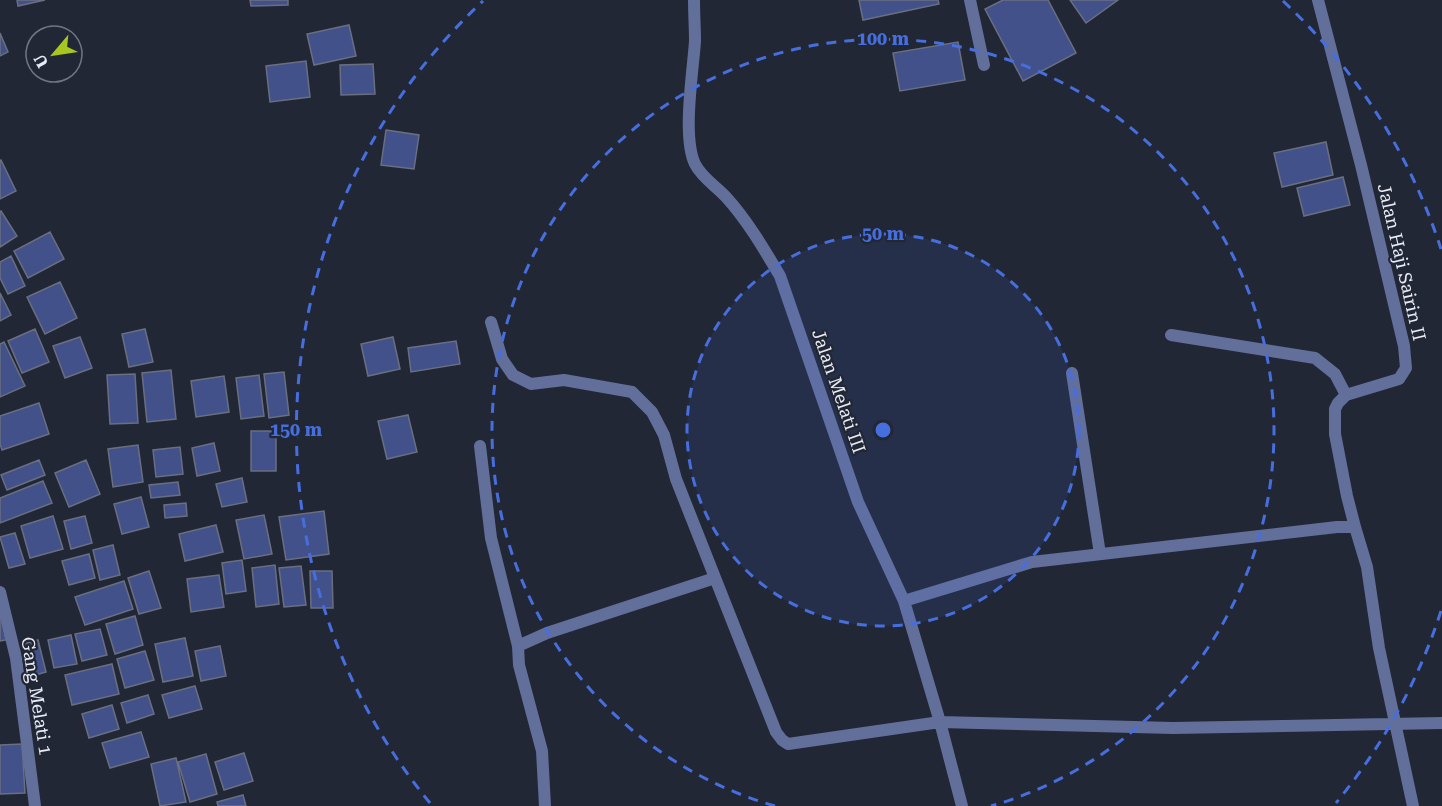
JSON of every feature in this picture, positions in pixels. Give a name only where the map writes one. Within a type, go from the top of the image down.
[{"type":"street","name":"Jalan Melati III","points":[[694,0],[695,39],[690,148],[695,163],[705,178],[726,197],[765,250],[780,276],[858,502],[903,601],[940,722],[962,806]]},
{"type":"street","points":[[970,0],[984,65]]},
{"type":"street","name":"Jalan Haji Sairin II","points":[[1317,0],[1364,176],[1404,346],[1406,368],[1399,379],[1346,395]]},
{"type":"street","points":[[491,322],[502,359],[513,375],[531,384],[564,380],[632,392],[652,412],[664,435],[676,479],[776,732],[788,744],[940,722],[1173,728],[1396,722],[1442,723]]},
{"type":"street","points":[[1171,335],[1315,358],[1335,374],[1346,395],[1335,409],[1335,434],[1347,496],[1367,567],[1380,648],[1413,806]]},
{"type":"street","points":[[1072,373],[1100,554]]},
{"type":"street","points":[[480,446],[491,538],[518,646],[519,665],[542,751],[545,806]]},
{"type":"street","points":[[903,601],[1032,562],[1337,527],[1355,527]]},
{"type":"street","points":[[518,646],[547,633],[715,578]]},
{"type":"street","name":"Gang Melati 1","points":[[0,592],[16,658],[35,806]]},
{"type":"building","points":[[17,0],[45,0],[18,6]]},
{"type":"building","points":[[250,0],[288,0],[288,5],[251,6]]},
{"type":"building","points":[[859,0],[938,0],[939,4],[863,20]]},
{"type":"building","points":[[1003,0],[1048,0],[1076,53],[1023,81],[985,9]]},
{"type":"building","points":[[1070,0],[1118,0],[1086,23]]},
{"type":"building","points":[[349,25],[356,56],[314,65],[307,34]]},
{"type":"building","points":[[0,33],[8,52],[0,56]]},
{"type":"building","points":[[958,42],[965,80],[900,91],[893,53]]},
{"type":"building","points":[[306,61],[310,97],[270,102],[266,66]]},
{"type":"building","points":[[373,64],[375,94],[341,95],[340,65]]},
{"type":"building","points":[[386,130],[419,135],[414,169],[381,165]]},
{"type":"building","points":[[1326,142],[1333,175],[1282,187],[1274,153]]},
{"type":"building","points":[[0,161],[16,191],[0,199]]},
{"type":"building","points":[[1343,177],[1350,205],[1304,216],[1297,188]]},
{"type":"building","points":[[0,212],[17,236],[0,247]]},
{"type":"building","points":[[50,232],[64,259],[28,278],[14,251]]},
{"type":"building","points":[[11,256],[25,286],[8,294],[0,278],[0,262]]},
{"type":"building","points":[[60,282],[77,318],[45,334],[27,297]]},
{"type":"building","points":[[0,293],[11,315],[0,321]]},
{"type":"building","points":[[35,329],[49,362],[22,373],[8,341]]},
{"type":"building","points":[[145,329],[153,362],[129,367],[122,334]]},
{"type":"building","points":[[80,337],[92,368],[65,378],[53,346]]},
{"type":"building","points":[[393,337],[400,369],[368,376],[361,344]]},
{"type":"building","points":[[456,341],[460,364],[411,372],[408,348]]},
{"type":"building","points":[[4,342],[25,386],[0,397],[0,344]]},
{"type":"building","points":[[171,370],[176,419],[147,422],[142,373]]},
{"type":"building","points":[[284,372],[289,415],[269,418],[264,374]]},
{"type":"building","points":[[135,374],[138,423],[110,424],[107,375]]},
{"type":"building","points":[[259,375],[264,416],[241,419],[236,378]]},
{"type":"building","points":[[224,376],[229,412],[196,417],[191,381]]},
{"type":"building","points":[[39,403],[49,434],[2,450],[0,416]]},
{"type":"building","points":[[408,415],[417,452],[387,459],[378,421]]},
{"type":"building","points":[[251,431],[276,431],[276,471],[251,471]]},
{"type":"building","points":[[214,443],[220,471],[197,476],[192,448]]},
{"type":"building","points":[[138,445],[143,482],[113,487],[108,449]]},
{"type":"building","points":[[180,447],[183,474],[156,477],[153,450]]},
{"type":"building","points":[[39,460],[45,475],[7,490],[1,475]]},
{"type":"building","points":[[86,460],[100,494],[69,507],[55,473]]},
{"type":"building","points":[[242,478],[247,502],[222,507],[216,484]]},
{"type":"building","points":[[43,481],[52,503],[0,523],[0,498]]},
{"type":"building","points":[[178,482],[180,495],[151,498],[149,485]]},
{"type":"building","points":[[141,497],[149,527],[122,534],[114,504]]},
{"type":"building","points":[[186,503],[187,516],[165,518],[164,505]]},
{"type":"building","points":[[324,511],[329,554],[286,560],[279,517]]},
{"type":"building","points":[[264,515],[272,554],[244,559],[236,520]]},
{"type":"building","points":[[53,516],[63,549],[30,558],[21,526]]},
{"type":"building","points":[[85,516],[92,543],[71,549],[64,521]]},
{"type":"building","points":[[216,525],[223,552],[185,561],[179,534]]},
{"type":"building","points":[[15,533],[25,564],[9,568],[0,537]]},
{"type":"building","points":[[113,545],[120,575],[100,580],[93,550]]},
{"type":"building","points":[[89,554],[95,578],[69,585],[62,561]]},
{"type":"building","points":[[242,560],[246,591],[226,594],[222,563]]},
{"type":"building","points":[[275,565],[279,604],[256,607],[252,568]]},
{"type":"building","points":[[301,566],[306,605],[284,607],[279,568]]},
{"type":"building","points":[[149,571],[161,608],[139,614],[128,578]]},
{"type":"building","points":[[310,571],[332,571],[333,608],[311,608]]},
{"type":"building","points":[[219,575],[224,607],[191,612],[187,579]]},
{"type":"building","points":[[124,581],[133,609],[85,625],[75,597]]},
{"type":"building","points":[[0,602],[6,640],[0,641]]},
{"type":"building","points":[[135,616],[143,645],[115,654],[106,624]]},
{"type":"building","points":[[100,629],[107,655],[82,661],[75,634]]},
{"type":"building","points":[[71,635],[77,664],[54,668],[48,640]]},
{"type":"building","points":[[185,638],[193,676],[163,682],[155,644]]},
{"type":"building","points":[[38,640],[46,672],[32,676],[23,644]]},
{"type":"building","points":[[220,646],[226,676],[201,681],[195,651]]},
{"type":"building","points":[[145,651],[154,680],[125,688],[117,659]]},
{"type":"building","points":[[112,664],[119,694],[72,705],[65,675]]},
{"type":"building","points":[[195,686],[202,709],[169,718],[162,695]]},
{"type":"building","points":[[148,695],[154,714],[127,723],[121,703]]},
{"type":"building","points":[[112,705],[119,729],[89,738],[82,714]]},
{"type":"building","points":[[141,732],[149,757],[110,768],[102,743]]},
{"type":"building","points":[[22,744],[25,793],[0,794],[0,745]]},
{"type":"building","points":[[244,753],[253,781],[224,790],[215,762]]},
{"type":"building","points":[[206,754],[217,794],[190,802],[178,762]]},
{"type":"building","points":[[176,758],[186,802],[160,806],[151,764]]},
{"type":"building","points":[[243,795],[246,806],[218,806],[217,802]]}]
